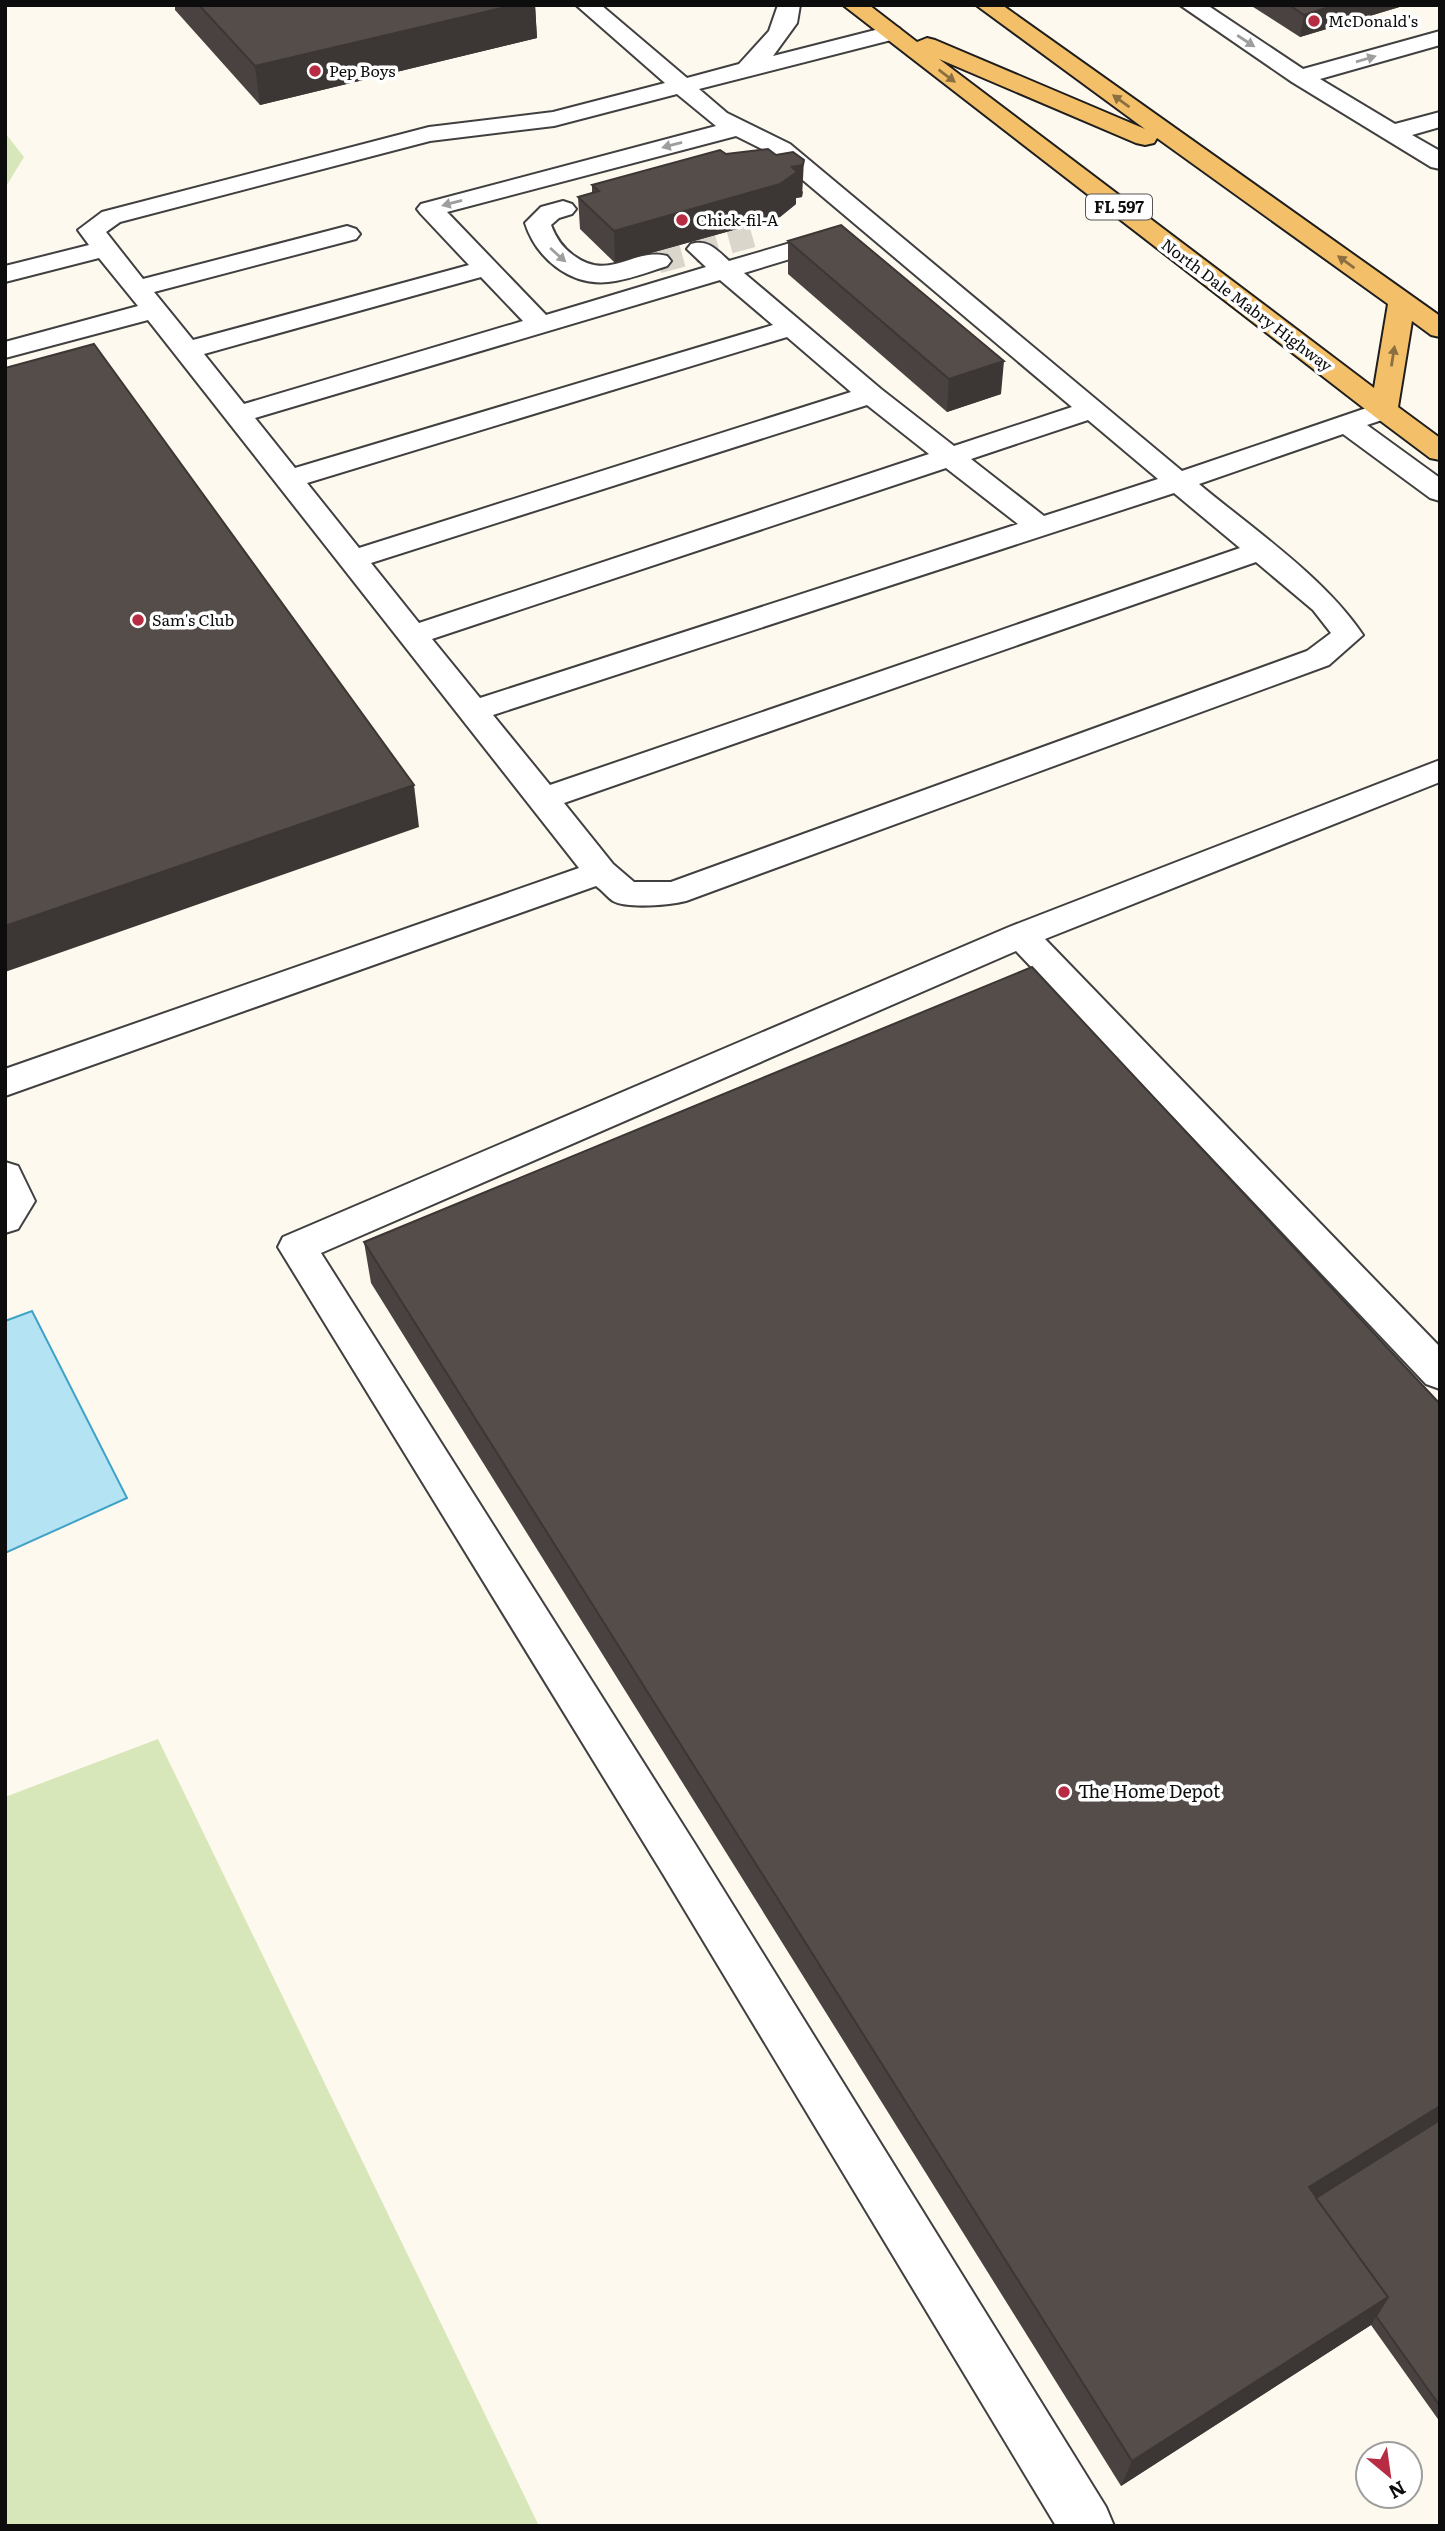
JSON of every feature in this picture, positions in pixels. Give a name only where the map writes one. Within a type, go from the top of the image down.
[{"type":"main road","name":"North Dale Mabry Highway","points":[[854,5],[1440,453]]},
{"type":"main road","points":[[987,5],[1440,329]]},
{"type":"main road","points":[[891,33],[988,69],[1220,172]]},
{"type":"main road","points":[[1384,410],[1402,302]]},
{"type":"lane","points":[[587,5],[681,86],[718,118],[781,149],[1324,604],[1348,635],[1318,658],[674,893],[626,893],[601,872],[91,230],[111,217],[429,134],[554,119],[681,86],[891,33]]},
{"type":"lane","points":[[748,69],[781,31],[790,14],[789,5]]},
{"type":"lane","points":[[1191,5],[1300,77],[1440,162]]},
{"type":"lane","points":[[1300,77],[1440,37]]},
{"type":"lane","points":[[1392,133],[1440,118]]},
{"type":"lane","points":[[541,325],[430,209],[738,128]]},
{"type":"lane","points":[[743,159],[781,149]]},
{"type":"lane","points":[[826,214],[850,207]]},
{"type":"lane","points":[[563,209],[550,212],[538,223],[543,242],[576,271],[600,277],[658,261]]},
{"type":"lane","points":[[238,414],[873,227]]},
{"type":"lane","points":[[5,350],[146,299],[348,234]]},
{"type":"lane","points":[[5,274],[106,248]]},
{"type":"lane","points":[[700,249],[946,457],[1040,527]]},
{"type":"lane","points":[[187,350],[486,268]]},
{"type":"lane","points":[[289,479],[793,327]]},
{"type":"lane","points":[[353,559],[871,395]]},
{"type":"lane","points":[[412,635],[1093,410]]},
{"type":"lane","points":[[473,711],[1178,482],[1384,410]]},
{"type":"lane","points":[[1346,423],[1440,492]]},
{"type":"lane","points":[[543,799],[1260,551]]},
{"type":"lane","points":[[1087,2526],[680,1859],[297,1247],[1021,935],[1440,770]]},
{"type":"lane","points":[[5,1083],[601,872]]},
{"type":"lane","points":[[1021,935],[1440,1373]]},
{"type":"lane","points":[[5,1176],[16,1201],[5,1219]]},
{"type":"green space","points":[[5,133],[24,157],[5,188]]},
{"type":"green space","points":[[158,1739],[539,2526],[5,2526],[5,1797]]},
{"type":"water","points":[[32,1311],[127,1498],[5,1553],[5,1321]]},
{"type":"building","points":[[199,5],[514,5],[255,66]]},
{"type":"building","points":[[1289,5],[1335,5],[1304,15]]},
{"type":"building","points":[[768,149],[776,155],[793,152],[804,160],[803,165],[792,167],[797,172],[780,184],[614,231],[578,197],[599,191],[592,185],[720,150],[726,154]]},
{"type":"building","points":[[841,225],[1004,361],[949,379],[788,241]]},
{"type":"building","name":"Sam's Club","points":[[94,344],[414,785],[5,926],[5,368]]},
{"type":"building","name":"The Home Depot","points":[[1032,967],[1440,1404],[1440,2106],[1309,2187],[1388,2297],[1132,2461],[364,1242]]},
{"type":"building","points":[[1440,2120],[1440,2406],[1376,2316],[1388,2297],[1316,2198]]},
{"type":"tunnel","points":[[658,261],[752,235]]},
{"type":"place","name":"McDonald's","points":[[1314,21]]},
{"type":"place","name":"Pep Boys","points":[[315,71]]},
{"type":"place","name":"Chick-fil-A","points":[[682,220]]},
{"type":"place","name":"Sam's Club","points":[[138,620]]},
{"type":"place","name":"The Home Depot","points":[[1064,1792]]}]
